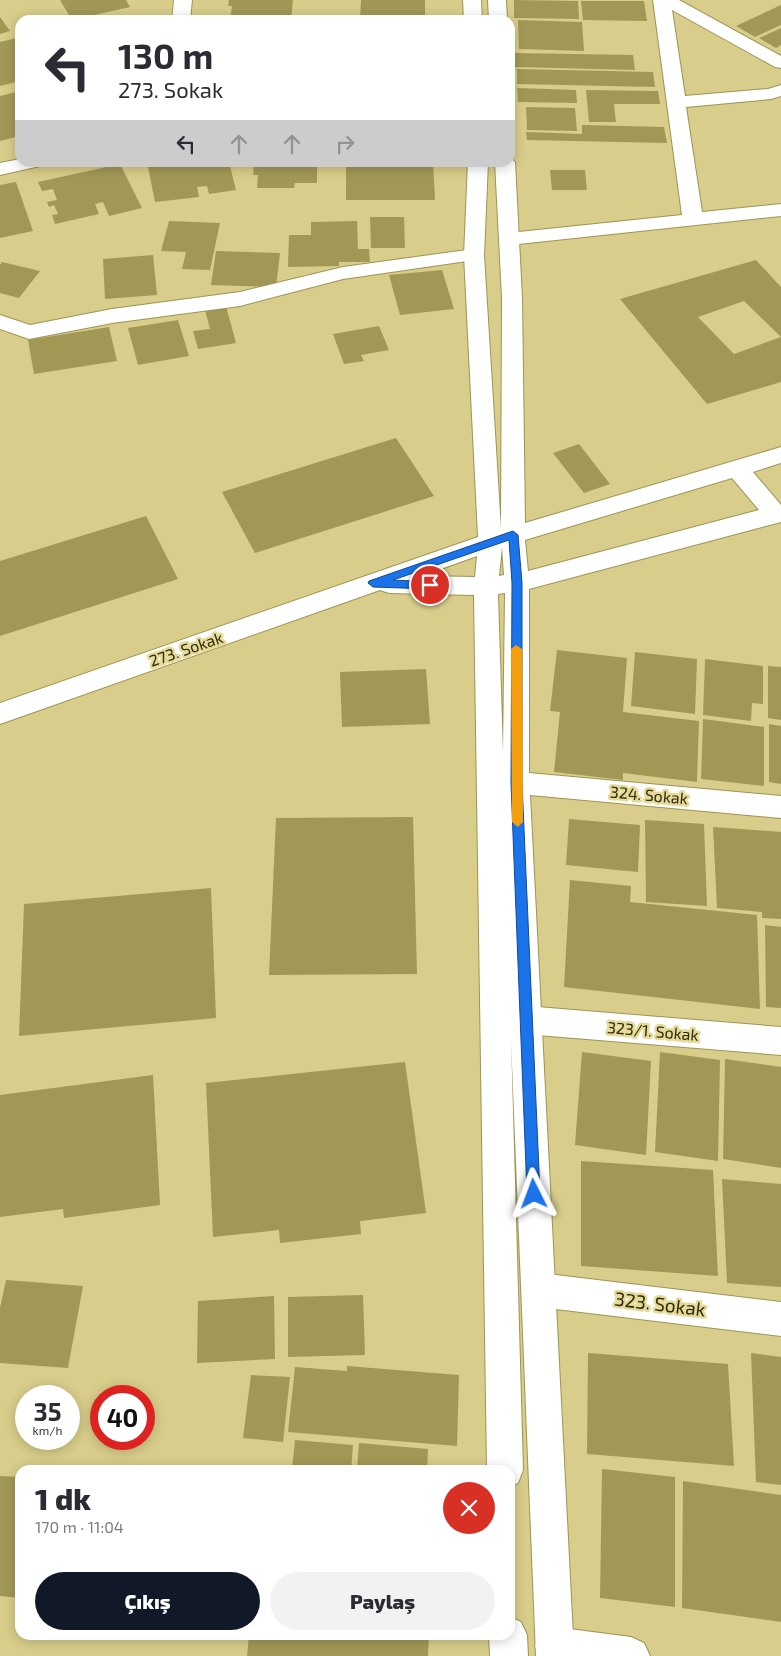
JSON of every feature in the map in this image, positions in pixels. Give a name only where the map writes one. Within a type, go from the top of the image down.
[{"type":"street","points":[[182,15],[183,0]]},
{"type":"street","points":[[472,0],[473,15]]},
{"type":"street","points":[[497,0],[498,15]]},
{"type":"street","points":[[664,0],[781,63]]},
{"type":"street","points":[[664,0],[693,219]]},
{"type":"street","points":[[677,102],[771,94],[781,90]]},
{"type":"street","points":[[0,169],[15,166]]},
{"type":"street","points":[[478,167],[474,254],[502,538],[517,583],[516,783],[554,1651],[631,1656]]},
{"type":"street","points":[[505,167],[512,298],[502,538],[486,586],[505,1465]]},
{"type":"street","points":[[509,239],[781,210]]},
{"type":"street","points":[[0,322],[29,332],[112,316],[240,299],[342,273],[474,254]]},
{"type":"street","name":"273. Sokak","points":[[0,714],[502,538],[781,455]]},
{"type":"street","points":[[737,468],[778,514]]},
{"type":"street","name":"273. Sokak","points":[[373,583],[486,586],[517,583],[778,514]]},
{"type":"street","name":"324. Sokak","points":[[516,783],[781,807]]},
{"type":"street","name":"323/1. Sokak","points":[[525,1020],[781,1041]]},
{"type":"street","name":"323. Sokak","points":[[538,1290],[781,1319]]},
{"type":"street","points":[[508,1640],[509,1656]]},
{"type":"building","points":[[60,0],[126,0],[130,7],[94,15],[69,15]]},
{"type":"building","points":[[229,0],[293,0],[292,15],[231,15],[232,6],[228,6]]},
{"type":"building","points":[[361,0],[425,0],[425,15],[360,15]]},
{"type":"building","points":[[514,0],[578,1],[579,19],[515,18]]},
{"type":"building","points":[[581,1],[644,1],[647,21],[583,20]]},
{"type":"building","points":[[781,5],[781,25],[755,37],[736,26]]},
{"type":"building","points":[[0,17],[10,31],[0,34]]},
{"type":"building","points":[[518,20],[582,22],[584,51],[519,49]]},
{"type":"building","points":[[781,28],[781,45],[776,48],[759,38]]},
{"type":"building","points":[[15,38],[15,82],[0,86],[0,42]]},
{"type":"building","points":[[515,53],[633,55],[635,70],[515,67]]},
{"type":"building","points":[[517,69],[653,72],[655,87],[517,84]]},
{"type":"building","points":[[517,88],[576,90],[577,103],[518,102]]},
{"type":"building","points":[[586,90],[658,91],[660,104],[614,104],[616,122],[589,122]]},
{"type":"building","points":[[15,92],[15,137],[0,141],[0,96]]},
{"type":"building","points":[[526,107],[575,108],[577,131],[527,130]]},
{"type":"building","points":[[582,125],[664,127],[667,143],[527,140],[526,132],[582,134]]},
{"type":"building","points":[[106,167],[122,167],[142,208],[109,216],[103,202],[95,204],[99,214],[55,224],[52,215],[58,214],[54,205],[49,207],[47,202],[57,200],[53,189],[42,191],[38,182]]},
{"type":"building","points":[[148,167],[230,167],[236,190],[209,194],[207,186],[197,187],[199,197],[155,202]]},
{"type":"building","points":[[254,167],[317,167],[317,183],[295,183],[294,188],[257,188],[258,175],[253,175]]},
{"type":"building","points":[[346,167],[433,167],[435,200],[346,200]]},
{"type":"building","points":[[550,170],[585,170],[587,190],[552,190]]},
{"type":"building","points":[[16,182],[33,231],[0,238],[0,185]]},
{"type":"building","points":[[370,217],[404,217],[405,248],[371,248]]},
{"type":"building","points":[[169,221],[220,223],[210,270],[182,269],[186,252],[161,251]]},
{"type":"building","points":[[357,221],[358,249],[369,249],[370,262],[339,262],[339,266],[288,267],[289,235],[311,235],[311,222]]},
{"type":"building","points":[[216,251],[280,253],[276,287],[211,285]]},
{"type":"building","points":[[153,255],[157,295],[105,299],[103,259]]},
{"type":"building","points":[[756,260],[781,287],[781,337],[781,382],[707,404],[620,299]],"holes":[[[744,301],[781,337],[734,354],[698,317]]]},
{"type":"building","points":[[2,262],[40,271],[19,298],[0,293],[0,265]]},
{"type":"building","points":[[442,270],[454,309],[400,315],[389,275]]},
{"type":"building","points":[[226,306],[236,343],[198,349],[193,331],[210,329],[205,310]]},
{"type":"building","points":[[178,320],[189,356],[138,365],[128,328]]},
{"type":"building","points":[[379,326],[389,350],[361,355],[364,361],[344,364],[333,334]]},
{"type":"building","points":[[109,327],[117,361],[34,374],[28,340]]},
{"type":"building","points":[[396,438],[434,496],[255,553],[222,492]]},
{"type":"building","points":[[579,444],[610,484],[584,493],[553,453]]},
{"type":"building","points":[[146,516],[178,579],[0,636],[0,561]]},
{"type":"building","points":[[557,650],[627,658],[623,712],[699,721],[697,782],[623,773],[623,780],[554,772],[560,712],[550,711]]},
{"type":"building","points":[[635,652],[697,659],[695,714],[631,706]]},
{"type":"building","points":[[705,659],[763,666],[763,704],[752,703],[751,721],[703,715]]},
{"type":"building","points":[[768,666],[781,667],[781,720],[768,718]]},
{"type":"building","points":[[426,669],[430,724],[342,727],[340,672]]},
{"type":"building","points":[[703,719],[764,727],[764,786],[701,779]]},
{"type":"building","points":[[769,724],[781,726],[781,784],[769,782]]},
{"type":"building","points":[[413,817],[417,974],[269,975],[276,818]]},
{"type":"building","points":[[569,819],[640,825],[638,872],[566,865]]},
{"type":"building","points":[[645,820],[704,824],[707,906],[646,902]]},
{"type":"building","points":[[713,827],[781,832],[781,919],[762,918],[762,912],[717,908]]},
{"type":"building","points":[[570,880],[631,886],[630,902],[757,915],[760,1009],[564,987]]},
{"type":"building","points":[[211,888],[216,1018],[19,1036],[24,904]]},
{"type":"building","points":[[765,925],[781,927],[781,1008],[766,1007]]},
{"type":"building","points":[[582,1052],[651,1061],[646,1155],[575,1145]]},
{"type":"building","points":[[660,1052],[720,1060],[718,1161],[655,1152]]},
{"type":"building","points":[[725,1059],[781,1067],[781,1168],[723,1159]]},
{"type":"building","points":[[405,1062],[426,1213],[360,1221],[361,1234],[280,1243],[279,1230],[213,1237],[206,1083]]},
{"type":"building","points":[[153,1075],[160,1205],[64,1218],[63,1209],[0,1217],[0,1095]]},
{"type":"building","points":[[581,1161],[713,1170],[718,1276],[581,1266]]},
{"type":"building","points":[[722,1179],[781,1184],[781,1287],[727,1283]]},
{"type":"building","points":[[6,1280],[83,1286],[68,1368],[0,1363],[0,1308]]},
{"type":"building","points":[[363,1295],[365,1355],[288,1357],[288,1297]]},
{"type":"building","points":[[274,1296],[275,1359],[197,1363],[198,1301]]},
{"type":"building","points":[[588,1353],[728,1364],[734,1466],[587,1454]]},
{"type":"building","points":[[751,1353],[781,1357],[781,1485],[756,1482]]},
{"type":"building","points":[[347,1366],[459,1375],[457,1446],[288,1432],[295,1367],[347,1371]]},
{"type":"building","points":[[251,1375],[290,1377],[283,1442],[243,1438]]},
{"type":"building","points":[[295,1440],[353,1445],[351,1465],[292,1465]]},
{"type":"building","points":[[359,1443],[428,1449],[427,1465],[357,1465]]},
{"type":"building","points":[[602,1469],[675,1477],[675,1607],[600,1598]]},
{"type":"building","points":[[0,1476],[15,1477],[15,1598],[0,1596]]},
{"type":"building","points":[[683,1481],[781,1495],[781,1622],[682,1608]]},
{"type":"building","points":[[249,1640],[429,1640],[428,1656],[247,1656]]},
{"type":"slow traffic","points":[[516,649],[516,783],[518,822]]},
{"type":"route","points":[[430,585],[373,583],[513,535],[517,583],[516,783],[534,1194]]}]
